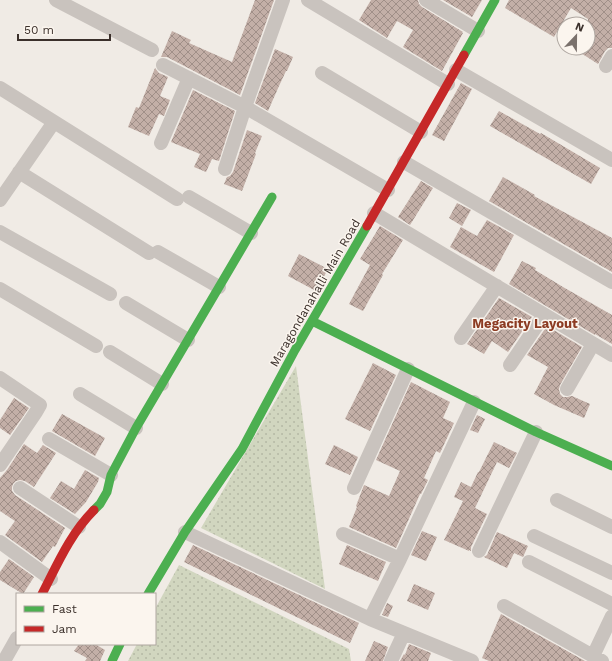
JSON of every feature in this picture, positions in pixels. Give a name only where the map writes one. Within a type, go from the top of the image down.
[{"type":"street","points":[[56,0],[152,50]]},
{"type":"street","points":[[225,169],[284,0]]},
{"type":"street","points":[[308,0],[448,84]]},
{"type":"street","points":[[426,0],[478,31]]},
{"type":"street","name":"Maragondanahalli Main Road","points":[[149,593],[185,532],[242,449],[295,350],[404,162],[495,0]]},
{"type":"street","points":[[163,65],[246,106],[388,190]]},
{"type":"street","points":[[456,70],[612,160]]},
{"type":"street","points":[[322,73],[421,132]]},
{"type":"street","points":[[161,143],[189,78]]},
{"type":"street","points":[[0,88],[54,122],[183,198],[251,233]]},
{"type":"street","points":[[0,200],[54,122]]},
{"type":"street","points":[[404,162],[612,282]]},
{"type":"street","points":[[19,172],[153,253],[219,287]]},
{"type":"street","points":[[43,593],[79,527],[100,504],[107,492],[111,475],[136,428],[272,197]]},
{"type":"street","points":[[374,213],[612,356]]},
{"type":"street","points":[[0,232],[110,294]]},
{"type":"street","points":[[462,338],[497,286]]},
{"type":"street","points":[[0,289],[96,346]]},
{"type":"street","points":[[126,303],[188,340]]},
{"type":"street","points":[[510,365],[544,315]]},
{"type":"street","points":[[312,320],[474,402],[612,466]]},
{"type":"street","points":[[567,389],[593,344]]},
{"type":"street","points":[[110,352],[162,384]]},
{"type":"street","points":[[354,488],[408,369]]},
{"type":"street","points":[[0,378],[40,405],[0,465]]},
{"type":"street","points":[[80,394],[136,428]]},
{"type":"street","points":[[370,619],[474,402]]},
{"type":"street","points":[[479,551],[536,432]]},
{"type":"street","points":[[49,439],[111,475]]},
{"type":"street","points":[[20,488],[79,527]]},
{"type":"street","points":[[557,500],[612,527]]},
{"type":"street","points":[[185,532],[453,657],[472,661]]},
{"type":"street","points":[[343,534],[400,559]]},
{"type":"street","points":[[534,536],[612,573]]},
{"type":"street","points":[[0,542],[51,579]]},
{"type":"street","points":[[529,562],[612,604]]},
{"type":"street","points":[[504,606],[598,658],[612,616]]},
{"type":"street","points":[[391,661],[404,633]]},
{"type":"street","points":[[4,661],[16,640]]},
{"type":"street","points":[[112,661],[120,645]]},
{"type":"green space","points":[[296,366],[325,589],[201,528]]},
{"type":"green space","points":[[179,565],[349,649],[351,661],[128,661],[136,645],[156,645],[156,607]]},
{"type":"building","points":[[255,0],[274,0],[240,95],[167,57],[161,57],[172,31],[191,40],[189,43],[232,62]]},
{"type":"building","points":[[371,0],[418,0],[422,7],[463,32],[442,71],[403,47],[413,30],[397,21],[387,38],[359,20]]},
{"type":"building","points":[[443,0],[482,0],[472,17]]},
{"type":"building","points":[[509,0],[612,0],[612,48],[608,48],[605,51],[598,64],[586,56],[596,56],[596,16],[583,16],[571,8],[566,16],[556,16],[556,34],[554,37],[505,8]]},
{"type":"building","points":[[275,49],[293,57],[268,111],[255,103]]},
{"type":"building","points":[[155,68],[159,73],[168,77],[160,96],[170,100],[164,116],[159,114],[149,136],[128,127],[136,107],[139,108]]},
{"type":"building","points":[[461,83],[472,89],[444,141],[432,135]]},
{"type":"building","points":[[193,90],[235,111],[219,161],[212,159],[206,172],[194,167],[200,154],[171,142]]},
{"type":"building","points":[[499,111],[540,134],[541,133],[600,168],[591,184],[490,126]]},
{"type":"building","points":[[247,130],[262,136],[242,191],[224,184],[227,177],[233,172]]},
{"type":"building","points":[[503,177],[535,195],[534,196],[612,238],[612,272],[489,201]]},
{"type":"building","points":[[421,181],[433,188],[410,225],[398,217]]},
{"type":"building","points":[[457,203],[471,210],[462,226],[449,218]]},
{"type":"building","points":[[487,220],[514,235],[494,272],[450,247],[461,227],[477,236]]},
{"type":"building","points":[[380,226],[403,240],[382,274],[383,275],[363,311],[349,304],[370,265],[360,259]]},
{"type":"building","points":[[299,254],[328,269],[316,291],[288,276]]},
{"type":"building","points":[[522,261],[536,268],[535,270],[563,287],[612,315],[612,344],[509,284]]},
{"type":"building","points":[[499,298],[532,317],[508,352],[492,341],[484,354],[467,344]]},
{"type":"building","points":[[547,326],[582,347],[559,389],[560,394],[563,397],[572,396],[590,404],[584,418],[554,405],[534,394],[548,367],[527,355]]},
{"type":"building","points":[[373,363],[396,375],[370,431],[345,419]]},
{"type":"building","points":[[411,382],[450,402],[443,418],[454,423],[440,453],[436,451],[424,478],[428,480],[420,494],[396,548],[349,527],[364,485],[389,496],[400,471],[376,460]]},
{"type":"building","points":[[14,398],[29,408],[10,435],[0,428],[0,420]]},
{"type":"building","points":[[62,414],[105,438],[95,456],[52,431]]},
{"type":"building","points":[[477,415],[485,419],[478,433],[470,430]]},
{"type":"building","points":[[494,442],[517,453],[509,468],[497,462],[475,508],[487,514],[471,547],[471,551],[469,551],[444,540],[463,501],[454,497],[461,482],[471,487]]},
{"type":"building","points":[[24,444],[37,453],[43,445],[56,453],[34,487],[25,481],[20,480],[16,481],[12,487],[12,491],[15,495],[65,528],[55,547],[53,546],[42,562],[5,535],[15,521],[0,511],[0,478]]},
{"type":"building","points":[[334,445],[358,457],[350,475],[325,464]]},
{"type":"building","points":[[85,470],[99,478],[86,502],[75,514],[50,498],[61,481],[74,489]]},
{"type":"building","points":[[422,531],[437,537],[426,561],[411,555]]},
{"type":"building","points":[[497,532],[528,546],[523,557],[514,553],[507,568],[484,557],[487,555]]},
{"type":"building","points":[[193,545],[359,623],[350,643],[184,562]]},
{"type":"building","points":[[347,545],[386,562],[378,581],[339,564]]},
{"type":"building","points":[[9,559],[34,577],[24,593],[21,593],[0,580],[0,572]]},
{"type":"building","points":[[414,584],[435,593],[428,610],[407,601]]},
{"type":"building","points":[[387,603],[393,606],[388,617],[382,615]]},
{"type":"building","points":[[501,614],[585,661],[489,661],[482,658]]},
{"type":"building","points":[[374,641],[388,647],[383,661],[365,661]]},
{"type":"building","points":[[409,644],[431,653],[428,661],[400,661],[404,654],[405,655]]},
{"type":"building","points":[[78,645],[97,645],[105,650],[100,661],[85,661],[87,658],[74,651]]},
{"type":"traffic: fast","points":[[464,55],[495,0]]},
{"type":"traffic: fast","points":[[94,510],[100,504],[107,492],[111,475],[136,428],[272,197]]},
{"type":"traffic: fast","points":[[149,593],[185,532],[242,449],[295,350],[367,226]]},
{"type":"traffic: fast","points":[[312,321],[536,432],[612,466]]},
{"type":"traffic: fast","points":[[112,661],[120,645]]},
{"type":"traffic: jam","points":[[367,226],[464,55]]},
{"type":"traffic: jam","points":[[43,593],[71,539],[85,519],[94,510]]},
{"type":"district","name":"Megacity Layout","points":[[525,323]]}]
